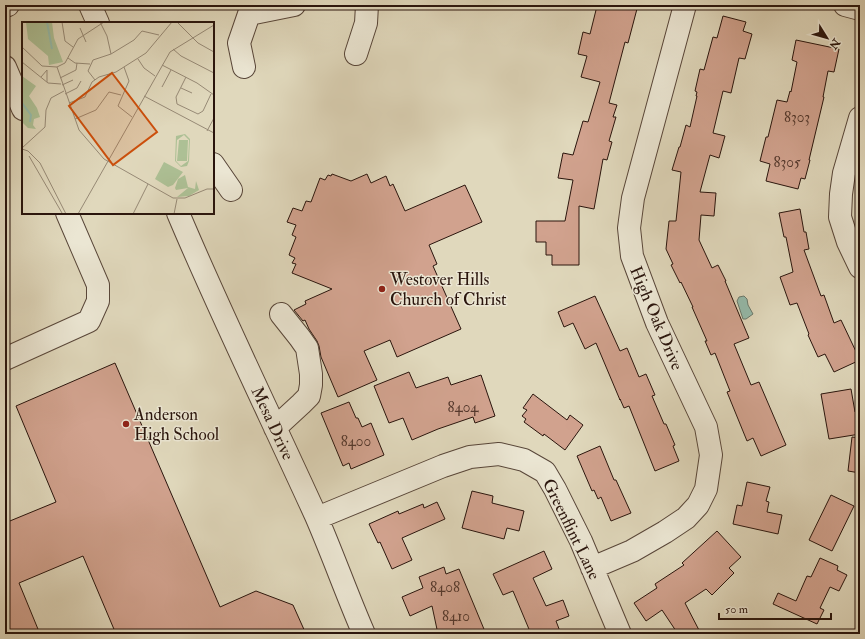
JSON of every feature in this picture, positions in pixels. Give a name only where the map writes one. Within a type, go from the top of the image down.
[{"type":"street","points":[[90,5],[98,22]]},
{"type":"street","points":[[244,67],[239,43],[249,14],[294,5]]},
{"type":"street","points":[[356,54],[366,23],[367,5]]},
{"type":"street","name":"High Oak Drive","points":[[592,568],[632,551],[666,532],[686,518],[698,505],[706,489],[709,474],[711,455],[706,427],[645,294],[632,256],[629,228],[633,198],[685,5]]},
{"type":"street","points":[[845,5],[860,9]]},
{"type":"street","points":[[5,67],[22,107]]},
{"type":"street","points":[[860,118],[844,173],[840,217],[848,242],[860,268]]},
{"type":"street","points":[[214,165],[231,190]]},
{"type":"street","points":[[5,359],[89,321],[98,301],[98,284],[67,214]]},
{"type":"street","name":"Mesa Drive","points":[[178,214],[202,270],[316,518],[364,634]]},
{"type":"street","points":[[275,428],[308,396],[311,385],[307,348],[281,314]]},
{"type":"street","name":"Greenflint Lane","points":[[316,518],[443,466],[470,457],[499,454],[524,460],[545,472],[555,489],[581,541],[620,634]]},
{"type":"shaded area","points":[[744,296],[747,299],[748,305],[753,314],[746,319],[743,319],[737,301],[739,297]]},
{"type":"building","points":[[604,5],[638,5],[628,43],[625,42],[609,103],[617,105],[613,117],[616,117],[609,141],[612,142],[607,160],[603,159],[594,209],[579,206],[579,265],[552,265],[552,255],[546,255],[546,242],[536,242],[536,221],[565,221],[573,180],[558,178],[563,153],[573,155],[583,121],[588,122],[600,82],[581,77],[587,56],[578,54],[583,32],[590,34],[597,6],[603,8]]},
{"type":"building","points":[[723,16],[746,22],[743,31],[752,34],[745,59],[739,58],[731,93],[723,91],[713,133],[725,136],[719,158],[710,155],[700,192],[716,193],[714,216],[701,215],[699,240],[712,268],[718,265],[726,281],[749,338],[734,344],[751,385],[759,382],[786,445],[761,456],[753,438],[747,441],[727,392],[730,391],[715,353],[711,355],[693,307],[671,265],[673,264],[666,249],[669,221],[676,221],[681,172],[672,170],[686,125],[690,127],[697,96],[697,92],[695,91],[700,69],[704,70],[713,37],[717,38]]},
{"type":"building","points":[[796,40],[839,49],[834,72],[828,71],[824,97],[810,160],[805,179],[801,178],[798,189],[766,181],[770,164],[760,161],[766,137],[768,137],[777,100],[787,102],[790,91],[791,92],[797,62],[792,60]]},
{"type":"building","name":"Westover Hills Church of Christ","points":[[332,174],[351,181],[367,174],[371,183],[386,176],[390,186],[393,184],[405,211],[465,185],[482,222],[429,245],[437,264],[433,266],[461,329],[397,357],[390,340],[364,351],[377,380],[338,397],[321,357],[317,341],[305,320],[303,321],[294,310],[306,304],[305,301],[332,289],[292,273],[296,264],[292,263],[295,258],[289,255],[296,237],[292,235],[296,225],[287,222],[293,208],[302,211],[306,201],[311,202],[320,178],[325,180],[328,175],[331,176]]},
{"type":"building","points":[[800,209],[809,249],[804,250],[821,296],[824,295],[834,323],[841,320],[860,360],[834,372],[825,354],[818,357],[808,335],[809,334],[797,303],[790,305],[780,277],[793,272],[786,237],[784,237],[779,213]]},
{"type":"building","points":[[595,296],[620,351],[627,348],[639,377],[646,374],[655,395],[652,396],[675,445],[673,446],[679,461],[655,471],[629,406],[624,408],[596,343],[585,349],[573,323],[564,327],[558,312]]},
{"type":"building","points":[[115,363],[220,607],[256,591],[293,605],[306,634],[116,634],[83,556],[19,583],[40,634],[5,634],[5,523],[56,502],[16,406]]},
{"type":"building","points":[[409,372],[416,388],[448,377],[451,385],[481,375],[495,416],[475,423],[473,417],[412,440],[403,418],[389,423],[374,386]]},
{"type":"building","points":[[851,389],[855,412],[860,411],[860,434],[829,439],[821,394]]},
{"type":"building","points":[[533,394],[567,420],[570,415],[583,425],[565,450],[544,434],[543,436],[524,422],[526,419],[522,416],[527,410],[523,408]]},
{"type":"building","points":[[349,402],[362,427],[371,423],[384,455],[351,469],[349,463],[343,466],[321,413]]},
{"type":"building","points":[[852,437],[860,438],[860,473],[848,471]]},
{"type":"building","points":[[600,446],[614,480],[616,480],[631,513],[611,521],[601,497],[598,499],[594,490],[592,491],[577,456]]},
{"type":"building","points":[[747,482],[770,487],[766,501],[769,502],[767,512],[782,515],[778,534],[733,524],[737,505],[742,506]]},
{"type":"building","points":[[472,491],[493,496],[492,503],[524,511],[519,531],[507,528],[504,539],[462,528]]},
{"type":"building","points":[[831,495],[854,506],[832,551],[809,540]]},
{"type":"building","points":[[437,502],[445,519],[402,538],[412,560],[392,569],[380,542],[378,543],[369,524],[398,511],[399,514],[423,504],[424,508]]},
{"type":"building","points":[[717,531],[741,557],[729,568],[734,573],[712,595],[706,589],[685,603],[701,634],[678,634],[662,610],[646,621],[634,603],[657,588],[655,584],[684,565],[682,563]]},
{"type":"building","points":[[544,551],[552,569],[533,578],[546,606],[563,600],[569,616],[556,621],[561,634],[531,634],[513,591],[503,595],[493,574]]},
{"type":"building","points":[[820,558],[838,566],[837,570],[847,575],[839,591],[830,587],[820,608],[824,610],[817,624],[773,604],[778,593],[796,601],[807,576],[811,577]]},
{"type":"building","points":[[444,567],[446,574],[459,569],[486,634],[438,634],[432,606],[410,616],[402,597],[423,588],[419,577]]},
{"type":"place","name":"Westover Hills Church of Christ","points":[[382,289]]},
{"type":"place","name":"Anderson High School","points":[[126,424]]}]
